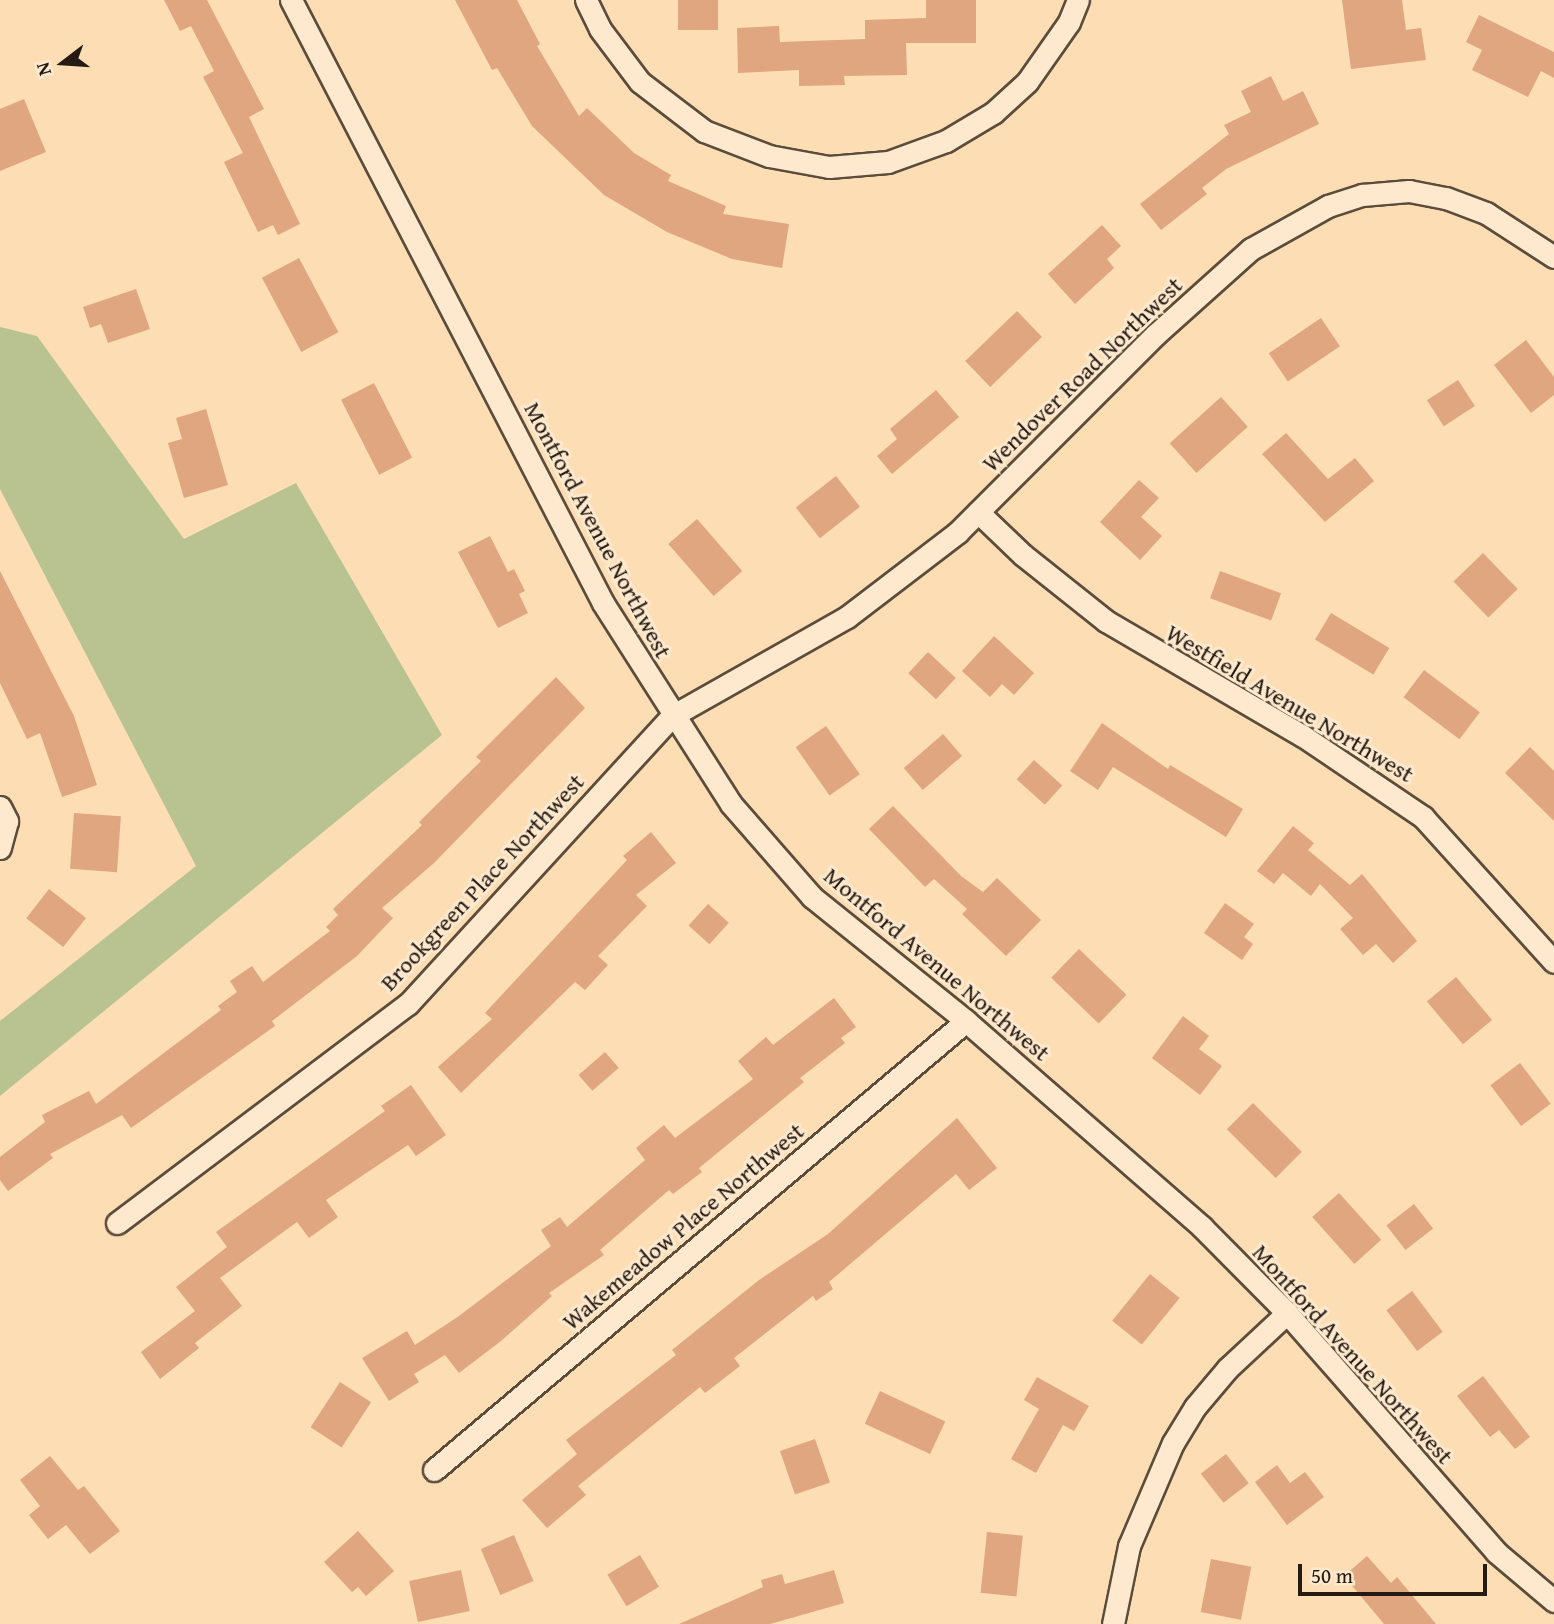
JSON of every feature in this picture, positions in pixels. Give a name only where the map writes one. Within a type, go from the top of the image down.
[{"type":"street","name":"Montford Avenue Northwest","points":[[291,0],[603,603],[672,716],[731,804],[812,897],[966,1021],[1202,1227],[1287,1313],[1496,1552],[1554,1601]]},
{"type":"street","points":[[586,0],[600,29],[640,82],[704,131],[769,156],[830,167],[888,162],[946,141],[993,113],[1027,82],[1069,22],[1078,0]]},
{"type":"street","name":"Wendover Road Northwest","points":[[672,716],[847,617],[978,512],[1155,335],[1251,250],[1301,218],[1362,195],[1409,191],[1446,198],[1486,213],[1554,257]]},
{"type":"street","name":"Westfield Avenue Northwest","points":[[978,512],[1023,555],[1106,621],[1303,736],[1405,803],[1462,855],[1554,962]]},
{"type":"street","name":"Brookgreen Place Northwest","points":[[117,1223],[408,1004],[672,716]]},
{"type":"street","points":[[0,807],[7,821],[0,848]]},
{"type":"street","name":"Wakemeadow Place Northwest","points":[[433,1470],[966,1021]]},
{"type":"street","points":[[1113,1624],[1129,1546],[1173,1443],[1195,1407],[1228,1368],[1287,1313]]},
{"type":"green space","points":[[0,327],[37,336],[184,539],[296,483],[442,735],[0,1096],[0,1021],[196,866],[0,489]]},
{"type":"building","points":[[164,0],[207,0],[264,109],[249,117],[300,224],[278,235],[273,225],[258,232],[224,162],[243,153],[203,77],[214,71],[191,26],[180,31]]},
{"type":"building","points":[[455,0],[517,0],[540,44],[537,46],[579,116],[587,108],[634,153],[671,175],[668,181],[726,206],[723,214],[789,224],[782,268],[732,259],[667,232],[604,195],[532,126],[497,68],[492,70]]},
{"type":"building","points":[[678,0],[718,0],[718,30],[678,30]]},
{"type":"building","points":[[926,0],[976,0],[976,43],[906,43],[907,75],[844,76],[845,85],[799,86],[799,70],[738,73],[737,28],[779,26],[780,42],[865,39],[865,20],[926,18]]},
{"type":"building","points":[[1342,0],[1402,0],[1406,30],[1421,28],[1426,60],[1351,69]]},
{"type":"building","points":[[1479,15],[1554,52],[1554,78],[1541,71],[1528,97],[1472,70],[1482,50],[1466,42]]},
{"type":"building","points":[[1271,76],[1283,101],[1303,91],[1319,124],[1226,169],[1202,188],[1207,194],[1161,230],[1140,204],[1229,134],[1224,125],[1251,112],[1241,91]]},
{"type":"building","points":[[24,99],[46,152],[0,171],[0,109]]},
{"type":"building","points":[[1102,225],[1121,246],[1107,259],[1114,268],[1075,304],[1048,274]]},
{"type":"building","points":[[299,258],[338,332],[301,352],[262,278]]},
{"type":"building","points":[[136,289],[150,329],[108,343],[101,324],[90,328],[83,307]]},
{"type":"building","points":[[1017,311],[1042,337],[990,387],[965,361]]},
{"type":"building","points":[[1321,318],[1340,346],[1288,381],[1269,353]]},
{"type":"building","points":[[1526,340],[1554,377],[1554,395],[1531,413],[1494,365]]},
{"type":"building","points":[[1458,380],[1475,406],[1444,426],[1427,400]]},
{"type":"building","points":[[374,383],[412,458],[379,475],[341,400]]},
{"type":"building","points":[[936,390],[959,417],[892,474],[877,456],[897,439],[890,429]]},
{"type":"building","points":[[1221,397],[1248,427],[1196,473],[1170,443]]},
{"type":"building","points":[[206,409],[228,485],[184,498],[168,443],[182,439],[176,418]]},
{"type":"building","points":[[1286,433],[1328,479],[1355,458],[1374,481],[1325,522],[1262,454]]},
{"type":"building","points":[[836,476],[860,507],[820,538],[796,507]]},
{"type":"building","points":[[1139,480],[1159,498],[1141,517],[1162,536],[1140,560],[1100,522]]},
{"type":"building","points":[[697,519],[742,571],[714,596],[668,544]]},
{"type":"building","points":[[490,536],[508,572],[514,569],[525,591],[519,594],[528,613],[498,628],[458,552]]},
{"type":"building","points":[[1483,553],[1518,589],[1488,617],[1454,581]]},
{"type":"building","points":[[0,571],[74,716],[97,785],[62,797],[40,733],[27,739],[0,683]]},
{"type":"building","points":[[1220,571],[1281,593],[1271,620],[1210,598]]},
{"type":"building","points":[[1331,613],[1389,648],[1373,675],[1315,640]]},
{"type":"building","points":[[994,636],[1034,673],[1014,695],[1002,684],[990,697],[962,671]]},
{"type":"building","points":[[928,652],[956,678],[936,699],[908,673]]},
{"type":"building","points":[[1424,670],[1480,712],[1459,739],[1404,697]]},
{"type":"building","points":[[556,677],[585,708],[434,863],[382,908],[393,918],[357,956],[272,1021],[275,1026],[131,1128],[122,1115],[50,1154],[53,1158],[8,1191],[0,1180],[0,1157],[45,1122],[42,1115],[89,1091],[96,1104],[221,1010],[218,1006],[237,992],[230,981],[252,966],[263,982],[330,931],[326,927],[338,915],[333,909],[422,825],[419,822],[481,761],[476,757]]},
{"type":"building","points":[[1102,723],[1168,769],[1170,765],[1243,809],[1226,837],[1113,767],[1098,790],[1070,771]]},
{"type":"building","points":[[826,726],[860,774],[830,796],[796,747]]},
{"type":"building","points":[[943,734],[962,756],[923,790],[904,768]]},
{"type":"building","points":[[1530,747],[1554,771],[1554,821],[1505,773]]},
{"type":"building","points":[[1034,760],[1062,785],[1045,805],[1017,779]]},
{"type":"building","points":[[893,806],[961,876],[983,892],[997,878],[1041,920],[1006,956],[962,914],[967,909],[934,879],[925,887],[869,829]]},
{"type":"building","points":[[74,813],[121,816],[117,872],[70,869]]},
{"type":"building","points":[[1293,826],[1314,843],[1308,850],[1350,885],[1362,874],[1417,941],[1393,963],[1376,944],[1363,955],[1340,929],[1353,918],[1320,884],[1311,896],[1283,873],[1274,884],[1257,871]]},
{"type":"building","points":[[651,832],[676,863],[636,895],[647,906],[598,956],[608,965],[585,990],[575,982],[461,1093],[438,1067],[492,1019],[485,1013],[627,860],[623,856]]},
{"type":"building","points":[[49,889],[86,918],[63,947],[26,918]]},
{"type":"building","points":[[1225,903],[1254,924],[1244,937],[1253,944],[1242,960],[1204,933]]},
{"type":"building","points":[[708,904],[729,923],[709,944],[689,926]]},
{"type":"building","points":[[1079,949],[1126,995],[1099,1024],[1051,978]]},
{"type":"building","points":[[1456,977],[1492,1020],[1463,1044],[1427,1001]]},
{"type":"building","points":[[834,998],[856,1027],[841,1038],[845,1043],[800,1078],[804,1082],[699,1168],[702,1172],[673,1194],[669,1190],[600,1250],[604,1255],[549,1293],[552,1296],[501,1341],[459,1373],[445,1355],[414,1374],[419,1382],[389,1401],[362,1358],[407,1331],[415,1345],[459,1316],[551,1246],[541,1230],[560,1217],[567,1227],[645,1160],[636,1148],[664,1125],[675,1138],[753,1079],[738,1061],[766,1037],[773,1045]]},
{"type":"building","points":[[1183,1016],[1209,1036],[1199,1049],[1222,1066],[1200,1095],[1152,1058]]},
{"type":"building","points":[[605,1052],[619,1068],[592,1091],[579,1075]]},
{"type":"building","points":[[1520,1063],[1551,1104],[1521,1126],[1490,1085]]},
{"type":"building","points":[[411,1085],[446,1135],[416,1156],[408,1145],[326,1200],[338,1217],[309,1238],[297,1222],[220,1278],[242,1306],[195,1343],[199,1348],[160,1379],[141,1352],[195,1311],[176,1287],[227,1247],[216,1232],[385,1111],[381,1106]]},
{"type":"building","points":[[1253,1103],[1302,1152],[1276,1178],[1227,1129]]},
{"type":"building","points":[[957,1118],[997,1168],[969,1190],[956,1174],[829,1282],[833,1289],[816,1301],[813,1296],[734,1358],[740,1366],[705,1393],[700,1387],[578,1486],[586,1495],[547,1528],[522,1500],[577,1454],[566,1440],[676,1355],[672,1350],[759,1280],[828,1234]]},
{"type":"building","points":[[1339,1193],[1381,1240],[1354,1264],[1312,1217]]},
{"type":"building","points":[[1414,1204],[1433,1228],[1406,1250],[1386,1226]]},
{"type":"building","points":[[1150,1274],[1180,1298],[1142,1345],[1112,1321]]},
{"type":"building","points":[[1412,1291],[1443,1332],[1417,1351],[1386,1310]]},
{"type":"building","points":[[1483,1376],[1530,1437],[1515,1449],[1499,1430],[1490,1437],[1457,1396]]},
{"type":"building","points":[[1037,1377],[1089,1406],[1074,1431],[1063,1425],[1036,1473],[1011,1459],[1039,1409],[1024,1400]]},
{"type":"building","points":[[340,1382],[371,1402],[342,1447],[311,1427]]},
{"type":"building","points":[[880,1391],[945,1421],[930,1454],[865,1424]]},
{"type":"building","points":[[815,1439],[830,1482],[795,1495],[780,1451]]},
{"type":"building","points":[[1226,1454],[1249,1483],[1224,1503],[1201,1474]]},
{"type":"building","points":[[50,1456],[78,1490],[84,1486],[120,1531],[90,1554],[66,1525],[48,1539],[29,1515],[40,1506],[20,1480]]},
{"type":"building","points":[[1277,1465],[1290,1483],[1305,1472],[1324,1497],[1287,1525],[1255,1482]]},
{"type":"building","points":[[358,1531],[394,1571],[366,1596],[358,1587],[352,1592],[324,1562]]},
{"type":"building","points":[[987,1532],[1023,1536],[1016,1596],[981,1593]]},
{"type":"building","points":[[514,1535],[534,1581],[500,1595],[481,1549]]},
{"type":"building","points":[[640,1555],[659,1587],[626,1606],[607,1575]]},
{"type":"building","points":[[1367,1556],[1391,1583],[1397,1577],[1436,1624],[1384,1624],[1344,1576]]},
{"type":"building","points":[[1211,1559],[1251,1567],[1241,1620],[1201,1612]]},
{"type":"building","points":[[461,1570],[470,1611],[418,1622],[409,1581]]},
{"type":"building","points":[[834,1570],[844,1603],[770,1624],[679,1624],[763,1587],[761,1580],[782,1574],[785,1584]]}]
